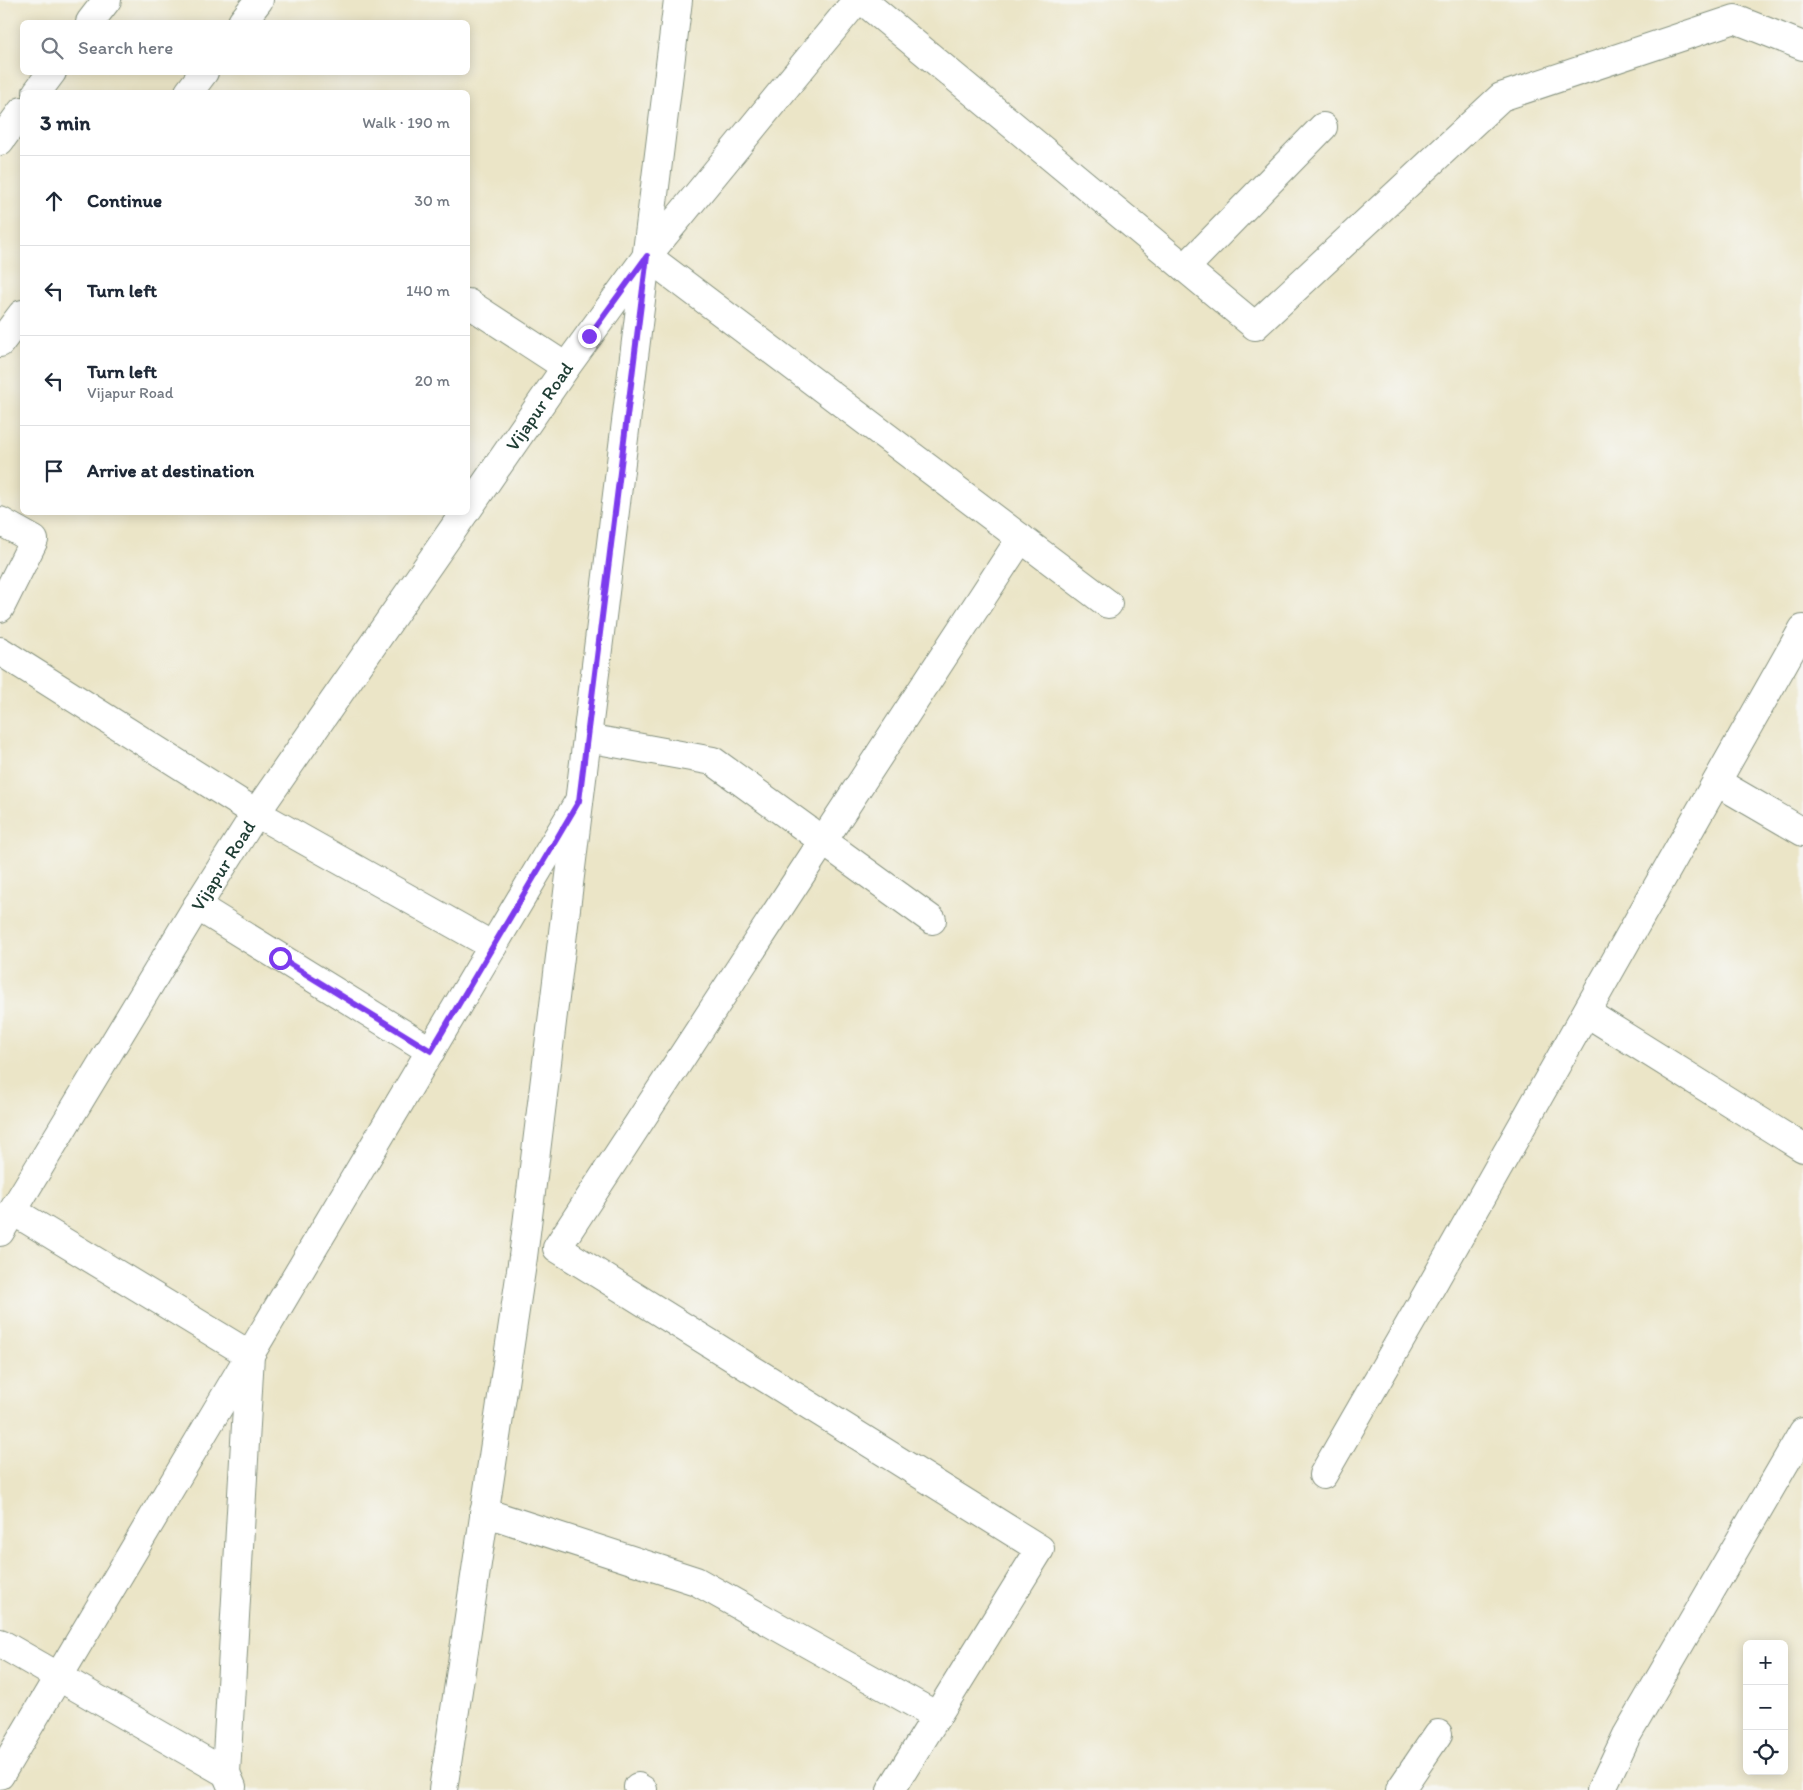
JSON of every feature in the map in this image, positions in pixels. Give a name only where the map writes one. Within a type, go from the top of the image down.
[{"type":"street","points":[[92,20],[107,0]]},
{"type":"street","points":[[244,20],[259,0]]},
{"type":"street","points":[[443,1790],[523,1257],[678,0]]},
{"type":"street","name":"Vijapur Road","points":[[470,506],[566,367],[647,256],[857,0]]},
{"type":"street","points":[[862,0],[1256,326],[1501,97],[1735,19],[1803,46]]},
{"type":"street","points":[[38,90],[50,75]]},
{"type":"street","points":[[190,90],[202,75]]},
{"type":"street","points":[[0,141],[20,114]]},
{"type":"street","points":[[1185,268],[1323,127]]},
{"type":"street","points":[[647,256],[1108,604]]},
{"type":"street","points":[[470,304],[566,367]]},
{"type":"street","points":[[0,344],[20,317]]},
{"type":"street","name":"Vijapur Road","points":[[6,1222],[197,906],[256,813],[463,515]]},
{"type":"street","points":[[0,521],[34,540],[0,608]]},
{"type":"street","points":[[891,1790],[1040,1549],[557,1248],[1021,538]]},
{"type":"street","points":[[1323,1475],[1803,630]]},
{"type":"street","points":[[0,651],[256,813],[493,946]]},
{"type":"street","points":[[587,738],[712,761],[932,920]]},
{"type":"street","points":[[1717,782],[1803,832]]},
{"type":"street","points":[[0,1775],[579,801]]},
{"type":"street","points":[[197,906],[431,1051]]},
{"type":"street","points":[[1587,1013],[1803,1148]]},
{"type":"street","points":[[6,1222],[250,1355]]},
{"type":"street","points":[[0,1643],[230,1781],[250,1355]]},
{"type":"street","points":[[1601,1790],[1627,1735],[1803,1432]]},
{"type":"street","points":[[484,1512],[696,1581],[937,1716]]},
{"type":"street","points":[[1400,1790],[1438,1734]]},
{"type":"route","points":[[280,958],[431,1051],[579,801],[647,256],[589,336]]}]
